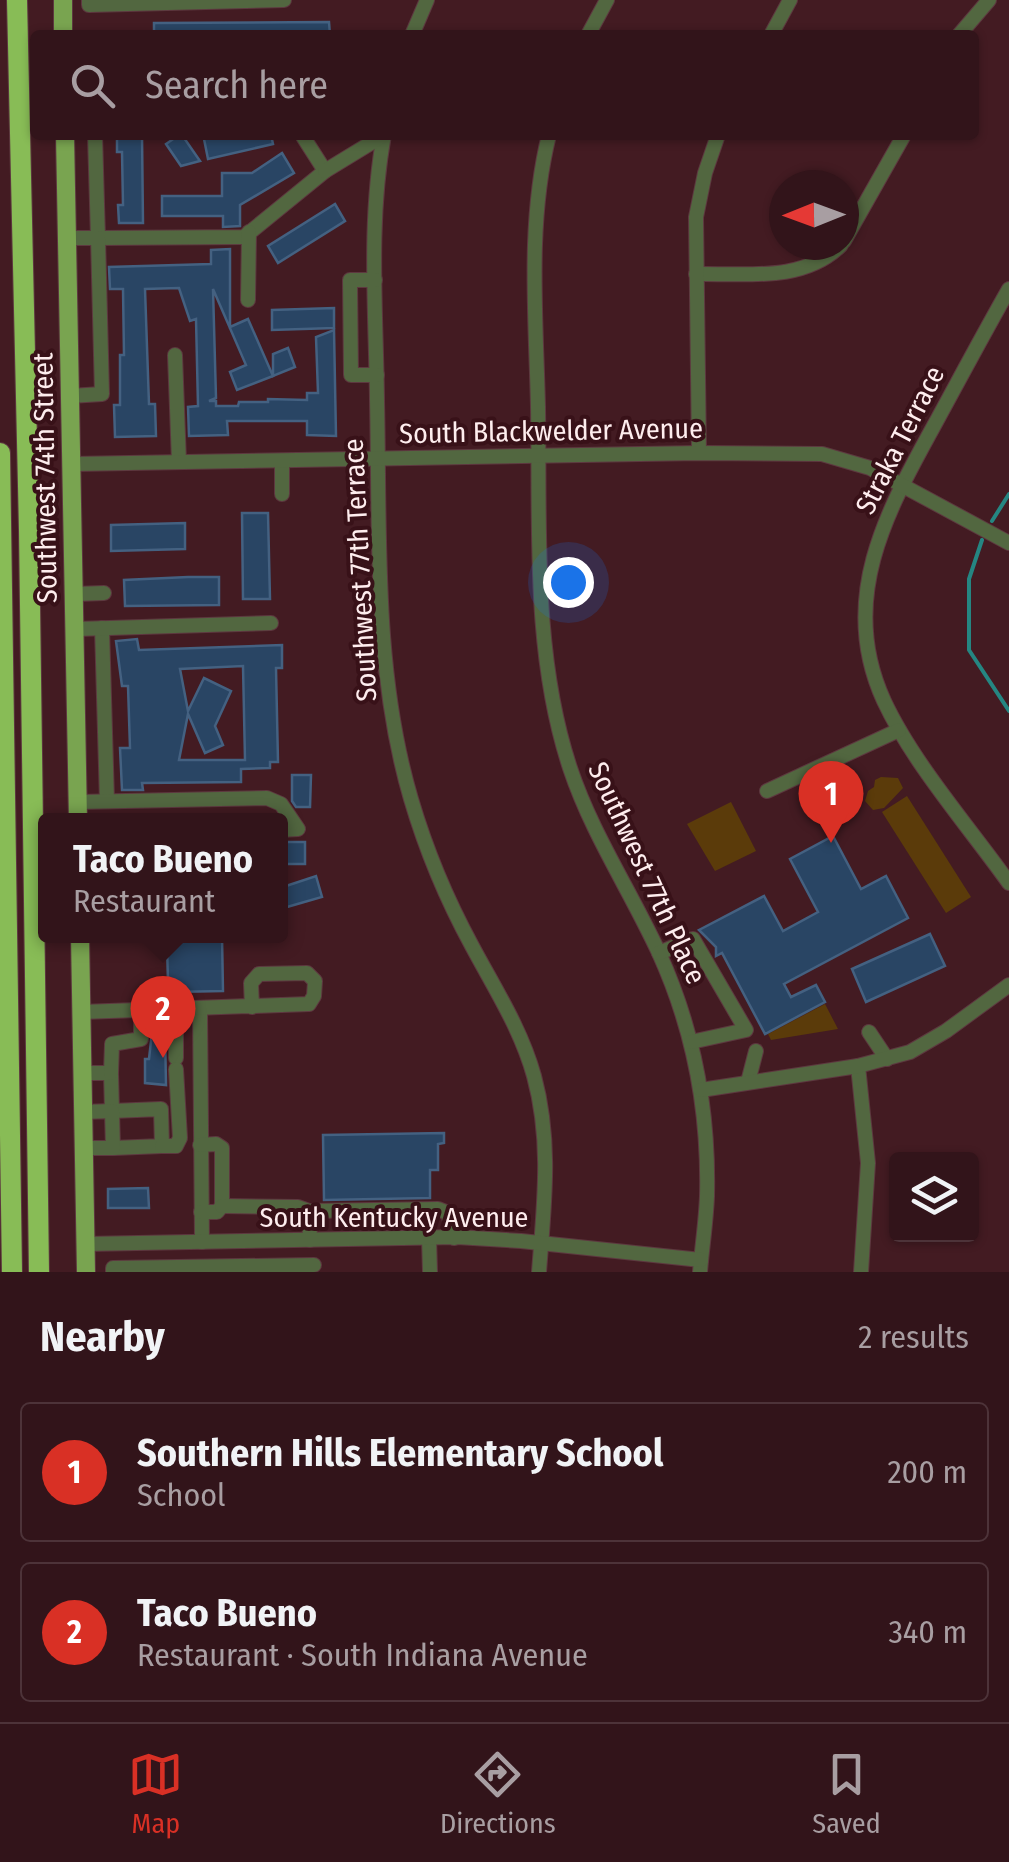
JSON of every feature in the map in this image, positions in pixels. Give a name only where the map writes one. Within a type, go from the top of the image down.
[{"type":"highway","points":[[17,0],[39,1246],[43,1272]]},
{"type":"highway","points":[[0,453],[12,1272]]},
{"type":"highway","points":[[0,952],[6,928]]},
{"type":"main road","points":[[63,0],[63,30]]},
{"type":"main road","name":"Southwest 74th Street","points":[[65,140],[78,811]]},
{"type":"main road","points":[[80,943],[86,1272]]},
{"type":"street","points":[[89,0],[89,5],[284,0]]},
{"type":"street","points":[[414,30],[427,0]]},
{"type":"street","points":[[591,30],[607,0]]},
{"type":"street","points":[[774,30],[790,0]]},
{"type":"street","points":[[963,30],[990,0]]},
{"type":"street","points":[[70,396],[102,394],[95,140]]},
{"type":"street","points":[[305,140],[326,170]]},
{"type":"street","points":[[67,238],[244,237],[326,170],[376,140]]},
{"type":"street","name":"Southwest 77th Terrace","points":[[383,140],[376,199],[375,280],[383,649],[396,741],[421,831],[446,894],[515,1025],[534,1076],[546,1146],[547,1185],[539,1272]]},
{"type":"street","name":"Southwest 77th Place","points":[[548,140],[535,234],[543,620],[554,712],[592,825],[658,953],[691,1042],[701,1090],[707,1174],[700,1266]]},
{"type":"street","points":[[699,453],[698,205],[716,140]]},
{"type":"street","points":[[859,213],[901,140]]},
{"type":"street","points":[[248,300],[249,232]]},
{"type":"street","points":[[696,274],[800,270],[822,260]]},
{"type":"street","points":[[375,280],[350,280],[351,376],[377,375]]},
{"type":"street","name":"Straka Terrace","points":[[1009,289],[901,485],[876,542],[866,610],[874,674],[899,730],[1009,883]]},
{"type":"street","points":[[176,354],[179,462]]},
{"type":"street","name":"South Blackwelder Avenue","points":[[72,464],[822,454],[870,468],[1009,543]]},
{"type":"street","points":[[282,461],[282,494]]},
{"type":"street","points":[[76,594],[104,593]]},
{"type":"street","points":[[76,629],[271,623]]},
{"type":"street","points":[[102,628],[108,802]]},
{"type":"street","points":[[767,791],[899,730]]},
{"type":"street","points":[[78,811],[108,802],[267,798],[281,804],[287,813]]},
{"type":"street","points":[[288,815],[298,830],[288,830]]},
{"type":"street","points":[[658,953],[692,939],[746,1030],[691,1042]]},
{"type":"street","points":[[81,1012],[200,1010],[308,1004],[314,996],[314,981],[307,973],[259,974],[251,983],[252,1007]]},
{"type":"street","points":[[701,1090],[887,1059],[926,1044],[1009,985]]},
{"type":"street","points":[[84,1148],[176,1146],[180,1138],[176,1009]]},
{"type":"street","points":[[113,1148],[112,1044],[141,1039],[141,1010]]},
{"type":"street","points":[[191,1266],[201,1212],[200,1010]]},
{"type":"street","points":[[869,1032],[887,1059]]},
{"type":"street","points":[[748,1082],[756,1051]]},
{"type":"street","points":[[858,1066],[868,1163],[861,1272]]},
{"type":"street","points":[[82,1073],[112,1073]]},
{"type":"street","points":[[83,1112],[161,1109],[162,1146]]},
{"type":"street","points":[[200,1145],[216,1144],[222,1148],[222,1206],[217,1212],[201,1212]]},
{"type":"street","points":[[201,1178],[222,1178]]},
{"type":"street","points":[[222,1206],[309,1211],[438,1210],[448,1212],[454,1238]]},
{"type":"street","points":[[114,1272],[113,1268],[139,1267],[314,1268],[309,1211]]},
{"type":"street","points":[[429,1238],[430,1272]]},
{"type":"street","name":"South Kentucky Avenue","points":[[85,1244],[454,1238],[542,1243],[700,1266]]},
{"type":"street","points":[[138,1243],[139,1267]]},
{"type":"shaded area","points":[[898,778],[903,788],[884,808],[873,810],[865,801],[875,780]]},
{"type":"shaded area","points":[[907,796],[971,897],[946,913],[882,812]]},
{"type":"shaded area","points":[[731,802],[756,851],[715,871],[687,824]]},
{"type":"shaded area","points":[[825,1004],[838,1029],[771,1040],[768,1034]]},
{"type":"building","points":[[329,22],[330,30],[154,30],[154,23]]},
{"type":"building","points":[[117,140],[142,140],[143,223],[119,223],[118,205],[123,205],[122,152],[117,152]]},
{"type":"building","points":[[185,140],[200,161],[181,166],[166,144]]},
{"type":"building","points":[[204,140],[272,140],[273,144],[208,159]]},
{"type":"building","points":[[282,153],[294,173],[240,205],[240,226],[223,227],[223,216],[162,216],[162,196],[222,196],[222,173],[252,173]]},
{"type":"building","points":[[335,204],[345,221],[278,263],[268,246]]},
{"type":"building","points":[[230,249],[230,327],[248,319],[273,376],[237,390],[230,372],[246,365],[213,289],[216,398],[209,401],[216,401],[216,406],[238,406],[239,402],[268,399],[307,400],[307,393],[318,393],[316,337],[334,330],[336,436],[307,435],[307,421],[227,421],[228,435],[189,436],[188,407],[198,406],[196,319],[190,321],[179,288],[145,289],[149,404],[155,404],[156,436],[115,437],[114,405],[120,405],[120,355],[124,355],[123,289],[110,289],[109,267],[211,264],[211,250]]},
{"type":"building","points":[[334,308],[334,328],[272,330],[272,310]]},
{"type":"building","points":[[288,348],[295,367],[273,376],[273,354]]},
{"type":"building","points":[[242,513],[268,513],[270,599],[243,599]]},
{"type":"building","points":[[185,523],[185,549],[111,551],[111,525]]},
{"type":"building","points":[[219,577],[219,605],[125,606],[124,580]]},
{"type":"building","points":[[137,639],[139,650],[282,645],[282,668],[276,668],[278,762],[270,762],[270,768],[241,769],[241,782],[142,783],[143,790],[122,790],[120,748],[130,748],[128,686],[122,686],[116,641]],"holes":[[[243,666],[245,760],[179,760],[188,714],[205,753],[223,745],[215,726],[231,691],[204,678],[188,711],[180,669]]]},
{"type":"building","points":[[292,775],[311,775],[310,807],[296,807],[292,801]]},
{"type":"building","points":[[833,836],[861,889],[886,876],[908,918],[784,984],[791,997],[816,985],[825,1002],[765,1034],[722,953],[716,956],[716,947],[699,930],[764,896],[783,931],[818,912],[790,859]]},
{"type":"building","points":[[288,842],[305,842],[305,864],[288,864]]},
{"type":"building","points":[[316,876],[322,897],[288,907],[288,885]]},
{"type":"building","points":[[930,934],[945,966],[866,1002],[852,969]]},
{"type":"building","points":[[222,943],[223,991],[173,992],[173,982],[168,982],[167,946]]},
{"type":"building","points":[[152,1032],[165,1032],[166,1085],[145,1083],[145,1059],[149,1059]]},
{"type":"building","points":[[444,1133],[444,1143],[438,1144],[438,1170],[430,1170],[430,1198],[324,1200],[323,1135]]},
{"type":"building","points":[[148,1188],[149,1208],[108,1208],[108,1189]]},
{"type":"waterway","points":[[992,521],[1009,494]]},
{"type":"waterway","points":[[982,540],[969,579],[969,650],[1009,711]]},
{"type":"place","name":"Southern Hills Elementary School","points":[[831,843]]},
{"type":"place","name":"Taco Bueno","points":[[163,1058]]}]
